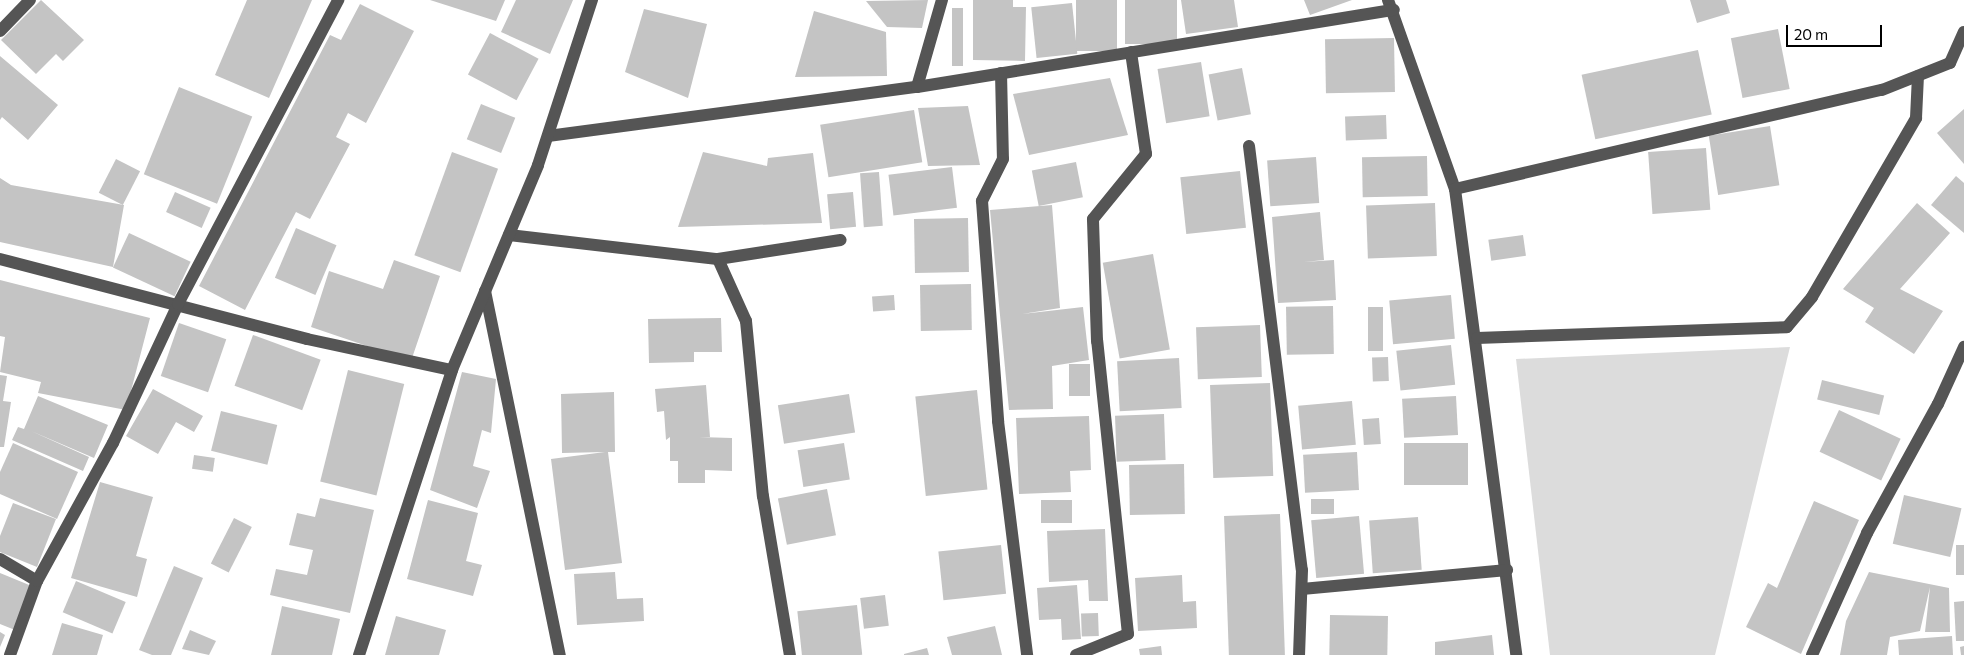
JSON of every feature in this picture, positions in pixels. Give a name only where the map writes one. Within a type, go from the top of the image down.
[{"type":"street","points":[[0,31],[30,0]]},
{"type":"street","points":[[10,655],[37,581],[113,443],[178,304],[338,0]]},
{"type":"street","points":[[359,655],[452,370],[548,136],[592,0]]},
{"type":"street","points":[[917,87],[942,0]]},
{"type":"street","points":[[548,136],[917,87],[1131,52],[1391,5],[1455,189],[1477,338],[1516,655]]},
{"type":"street","points":[[1455,189],[1882,90],[1950,63],[1964,32]]},
{"type":"street","points":[[1076,655],[1128,634],[1097,341],[1093,219],[1146,154],[1131,52]]},
{"type":"street","points":[[1001,73],[1003,159],[982,201],[998,421],[1027,655]]},
{"type":"street","points":[[1477,338],[1788,327],[1812,297],[1916,118],[1918,76]]},
{"type":"street","points":[[1248,146],[1272,302],[1302,589],[1299,655]]},
{"type":"street","points":[[509,235],[718,259],[841,240]]},
{"type":"street","points":[[0,259],[307,339],[452,370]]},
{"type":"street","points":[[718,259],[746,321],[763,496],[790,655]]},
{"type":"street","points":[[485,291],[560,655]]},
{"type":"street","points":[[1812,655],[1866,533],[1938,404],[1964,347]]},
{"type":"street","points":[[0,559],[37,581]]},
{"type":"street","points":[[1302,589],[1507,570]]},
{"type":"shaded area","points":[[1790,347],[1715,655],[1550,655],[1516,359]]},
{"type":"building","points":[[41,0],[84,40],[63,61],[56,54],[36,74],[1,40]]},
{"type":"building","points":[[247,0],[312,0],[269,98],[215,75]]},
{"type":"building","points":[[430,0],[505,0],[496,21]]},
{"type":"building","points":[[516,0],[573,0],[550,54],[501,32]]},
{"type":"building","points":[[928,0],[922,28],[887,27],[866,1]]},
{"type":"building","points":[[973,0],[1013,0],[1013,7],[1026,7],[1025,61],[973,60]]},
{"type":"building","points":[[1076,0],[1117,0],[1117,51],[1076,51]]},
{"type":"building","points":[[1125,0],[1177,0],[1177,44],[1125,44]]},
{"type":"building","points":[[1181,0],[1234,0],[1238,27],[1186,34]]},
{"type":"building","points":[[1304,0],[1352,0],[1310,15]]},
{"type":"building","points":[[1690,0],[1726,0],[1730,13],[1697,23]]},
{"type":"building","points":[[1072,3],[1077,54],[1037,58],[1031,7]]},
{"type":"building","points":[[360,4],[414,31],[366,123],[348,113],[336,137],[350,144],[310,219],[296,212],[245,310],[199,286],[330,35],[341,40]]},
{"type":"building","points":[[952,8],[963,8],[963,66],[952,66]]},
{"type":"building","points":[[644,9],[707,24],[688,98],[625,72]]},
{"type":"building","points":[[814,11],[886,32],[887,76],[795,77]]},
{"type":"building","points":[[1778,29],[1790,89],[1743,98],[1731,38]]},
{"type":"building","points":[[490,33],[539,59],[516,100],[468,74]]},
{"type":"building","points":[[1394,38],[1395,92],[1326,93],[1325,39]]},
{"type":"building","points":[[1698,50],[1712,115],[1595,139],[1582,75]]},
{"type":"building","points":[[0,56],[58,105],[28,140],[2,117],[0,120]]},
{"type":"building","points":[[1201,62],[1210,116],[1166,123],[1158,69]]},
{"type":"building","points":[[1242,68],[1251,114],[1218,121],[1209,74]]},
{"type":"building","points":[[1110,78],[1128,135],[1029,155],[1013,94]]},
{"type":"building","points":[[179,87],[252,117],[217,204],[144,174]]},
{"type":"building","points":[[481,104],[515,118],[501,153],[467,139]]},
{"type":"building","points":[[968,106],[980,165],[928,166],[918,108]]},
{"type":"building","points":[[1964,109],[1964,164],[1937,133]]},
{"type":"building","points":[[914,110],[922,162],[828,177],[820,125]]},
{"type":"building","points":[[1386,115],[1387,139],[1346,140],[1345,116]]},
{"type":"building","points":[[1770,126],[1779,185],[1718,195],[1709,136]]},
{"type":"building","points":[[1706,148],[1710,210],[1652,214],[1648,152]]},
{"type":"building","points":[[452,152],[498,169],[460,272],[414,255]]},
{"type":"building","points":[[703,152],[767,166],[768,158],[813,153],[822,223],[678,227]]},
{"type":"building","points":[[1427,156],[1428,196],[1363,197],[1362,157]]},
{"type":"building","points":[[1316,157],[1319,203],[1270,206],[1267,160]]},
{"type":"building","points":[[116,159],[140,171],[123,205],[99,193]]},
{"type":"building","points":[[1076,162],[1083,197],[1039,206],[1032,171]]},
{"type":"building","points":[[952,167],[957,208],[893,215],[888,175]]},
{"type":"building","points":[[1240,171],[1246,228],[1186,234],[1180,177]]},
{"type":"building","points":[[879,172],[883,226],[864,227],[860,173]]},
{"type":"building","points":[[1956,176],[1964,183],[1964,233],[1931,205]]},
{"type":"building","points":[[0,178],[11,185],[124,205],[113,267],[0,242]]},
{"type":"building","points":[[175,192],[211,208],[202,228],[166,212]]},
{"type":"building","points":[[853,192],[856,227],[830,229],[827,194]]},
{"type":"building","points":[[1435,203],[1437,256],[1368,258],[1366,205]]},
{"type":"building","points":[[1917,203],[1950,233],[1900,289],[1943,311],[1914,354],[1865,322],[1874,308],[1843,289]]},
{"type":"building","points":[[1052,205],[1060,308],[1022,314],[1083,307],[1089,360],[1052,366],[1053,409],[1009,410],[990,210]]},
{"type":"building","points":[[1320,212],[1324,260],[1304,262],[1334,260],[1336,300],[1278,303],[1272,217]]},
{"type":"building","points":[[968,218],[969,272],[915,273],[914,219]]},
{"type":"building","points":[[296,228],[337,245],[315,295],[275,278]]},
{"type":"building","points":[[129,233],[191,262],[175,296],[113,267]]},
{"type":"building","points":[[1523,235],[1526,256],[1491,261],[1488,240]]},
{"type":"building","points":[[1153,254],[1170,350],[1120,358],[1103,263]]},
{"type":"building","points":[[394,260],[440,276],[411,361],[311,327],[329,271],[383,289]]},
{"type":"building","points":[[0,280],[150,318],[126,410],[38,393],[41,382],[0,372],[5,337],[0,336]]},
{"type":"building","points":[[971,284],[972,330],[921,331],[920,285]]},
{"type":"building","points":[[894,295],[895,310],[873,311],[872,297]]},
{"type":"building","points":[[1451,295],[1455,339],[1393,344],[1389,300]]},
{"type":"building","points":[[1333,306],[1334,354],[1287,355],[1286,307]]},
{"type":"building","points":[[1368,307],[1383,307],[1383,351],[1368,351]]},
{"type":"building","points":[[721,318],[722,352],[694,352],[694,362],[649,363],[648,319]]},
{"type":"building","points":[[179,323],[226,339],[208,392],[161,376]]},
{"type":"building","points":[[1260,325],[1262,377],[1198,379],[1196,327]]},
{"type":"building","points":[[253,335],[321,360],[302,410],[235,386]]},
{"type":"building","points":[[1451,345],[1455,385],[1400,391],[1396,351]]},
{"type":"building","points":[[1388,357],[1389,381],[1373,382],[1372,358]]},
{"type":"building","points":[[1179,358],[1182,408],[1120,411],[1117,361]]},
{"type":"building","points":[[1069,364],[1090,364],[1090,396],[1069,396]]},
{"type":"building","points":[[348,370],[404,384],[376,496],[320,482]]},
{"type":"building","points":[[462,372],[496,379],[491,433],[482,430],[473,466],[490,471],[477,508],[430,490]]},
{"type":"building","points":[[0,375],[7,376],[3,401],[11,402],[4,447],[0,447]]},
{"type":"building","points":[[1822,380],[1884,395],[1879,415],[1817,399]]},
{"type":"building","points":[[1270,383],[1273,476],[1213,478],[1210,385]]},
{"type":"building","points":[[706,385],[710,437],[699,437],[732,438],[732,471],[705,470],[705,483],[678,483],[678,461],[670,461],[670,437],[666,440],[664,411],[657,412],[655,389]]},
{"type":"building","points":[[153,389],[203,416],[194,432],[176,422],[158,454],[126,436]]},
{"type":"building","points":[[977,390],[987,489],[926,496],[915,396]]},
{"type":"building","points":[[614,392],[615,452],[608,452],[622,563],[565,570],[551,459],[605,452],[562,453],[561,394]]},
{"type":"building","points":[[849,394],[855,433],[784,444],[778,405]]},
{"type":"building","points":[[38,396],[108,425],[94,458],[31,431],[89,457],[83,471],[12,440],[18,427],[24,429]]},
{"type":"building","points":[[1456,396],[1458,435],[1404,438],[1402,399]]},
{"type":"building","points":[[1352,401],[1356,445],[1302,450],[1298,406]]},
{"type":"building","points":[[1839,410],[1901,439],[1881,480],[1820,452]]},
{"type":"building","points":[[221,411],[277,425],[267,465],[211,451]]},
{"type":"building","points":[[1164,414],[1166,460],[1117,462],[1115,416]]},
{"type":"building","points":[[1089,416],[1091,470],[1070,471],[1071,492],[1019,494],[1016,418]]},
{"type":"building","points":[[1379,418],[1381,444],[1364,445],[1362,419]]},
{"type":"building","points":[[13,443],[78,472],[57,519],[0,494],[0,472]]},
{"type":"building","points":[[844,443],[850,480],[803,487],[798,450]]},
{"type":"building","points":[[1404,443],[1468,443],[1468,485],[1404,485]]},
{"type":"building","points":[[1357,452],[1359,490],[1305,493],[1303,455]]},
{"type":"building","points":[[194,455],[215,458],[213,472],[192,469]]},
{"type":"building","points":[[1184,464],[1185,514],[1130,515],[1129,465]]},
{"type":"building","points":[[100,482],[153,497],[136,556],[147,559],[137,597],[71,578]]},
{"type":"building","points":[[827,489],[836,535],[787,545],[778,499]]},
{"type":"building","points":[[1904,495],[1961,508],[1950,557],[1893,544]]},
{"type":"building","points":[[320,498],[374,510],[350,613],[270,595],[276,569],[307,575],[313,550],[289,545],[297,513],[315,517]]},
{"type":"building","points":[[1311,499],[1334,499],[1334,514],[1311,514]]},
{"type":"building","points":[[428,500],[478,513],[466,561],[482,565],[473,596],[407,579]]},
{"type":"building","points":[[1041,500],[1072,500],[1072,523],[1041,523]]},
{"type":"building","points":[[1814,501],[1859,520],[1801,654],[1746,627],[1768,583],[1777,588]]},
{"type":"building","points":[[13,503],[56,519],[37,567],[0,552],[0,536]]},
{"type":"building","points":[[1280,514],[1285,655],[1229,655],[1224,516]]},
{"type":"building","points":[[1359,516],[1364,574],[1316,578],[1311,520]]},
{"type":"building","points":[[1418,517],[1422,570],[1373,573],[1369,520]]},
{"type":"building","points":[[234,518],[252,527],[229,573],[211,563]]},
{"type":"building","points":[[1105,529],[1108,601],[1089,601],[1088,580],[1049,582],[1047,531]]},
{"type":"building","points":[[1001,545],[1006,594],[943,600],[938,552]]},
{"type":"building","points":[[1956,545],[1964,545],[1964,575],[1956,575]]},
{"type":"building","points":[[174,566],[203,578],[171,655],[152,655],[139,650]]},
{"type":"building","points":[[615,572],[617,599],[643,598],[644,621],[577,625],[574,574]]},
{"type":"building","points":[[1869,572],[1949,588],[1950,632],[1925,632],[1930,587],[1920,631],[1890,637],[1887,655],[1840,655],[1846,621]]},
{"type":"building","points":[[0,573],[34,587],[15,630],[0,624]]},
{"type":"building","points":[[1182,575],[1183,602],[1196,601],[1197,628],[1138,631],[1135,578]]},
{"type":"building","points":[[76,581],[126,602],[112,633],[63,612]]},
{"type":"building","points":[[1077,585],[1081,639],[1062,640],[1061,619],[1039,620],[1037,588]]},
{"type":"building","points":[[885,595],[889,626],[864,629],[860,598]]},
{"type":"building","points":[[1964,601],[1964,641],[1956,641],[1954,602]]},
{"type":"building","points":[[857,605],[862,655],[802,655],[797,611]]},
{"type":"building","points":[[282,606],[340,619],[332,655],[271,655]]},
{"type":"building","points":[[1098,613],[1099,636],[1082,637],[1081,614]]},
{"type":"building","points":[[1330,615],[1388,616],[1387,655],[1329,655]]},
{"type":"building","points":[[396,616],[446,630],[439,655],[385,655]]},
{"type":"building","points":[[62,623],[103,635],[97,655],[52,655]]},
{"type":"building","points":[[995,626],[1002,655],[952,655],[947,637]]},
{"type":"building","points":[[190,630],[216,641],[209,655],[182,649]]},
{"type":"building","points":[[0,632],[5,635],[0,647]]},
{"type":"building","points":[[1492,635],[1494,655],[1435,655],[1435,642]]},
{"type":"building","points":[[1952,636],[1953,655],[1899,655],[1898,640]]},
{"type":"building","points":[[1161,646],[1162,655],[1140,655],[1139,649]]},
{"type":"building","points":[[1964,646],[1964,655],[1961,655],[1960,647]]},
{"type":"building","points":[[927,648],[929,655],[904,655],[904,654]]}]
